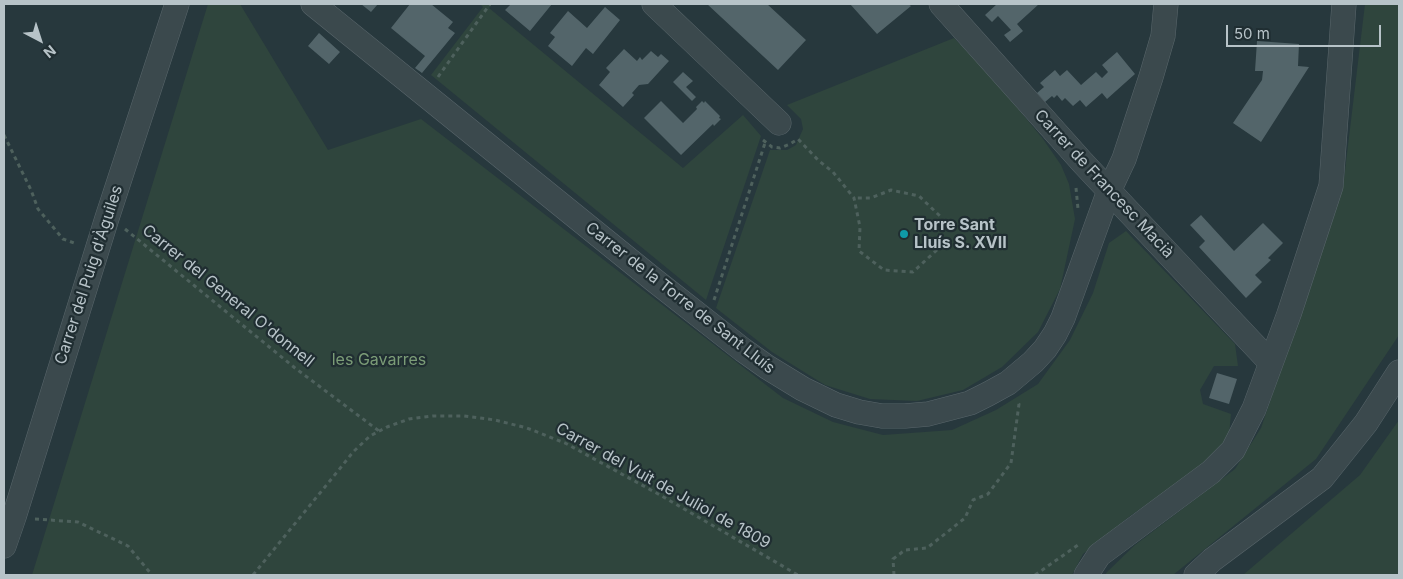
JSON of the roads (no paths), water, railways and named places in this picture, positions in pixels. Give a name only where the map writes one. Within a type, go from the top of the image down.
[{"type":"street","name":"Carrer del Puig d'Àguiles","points":[[7,533],[106,218],[177,4]]},
{"type":"street","name":"Carrer de la Torre de Sant Lluís","points":[[313,4],[720,333],[767,367],[803,389],[836,405],[882,416],[928,414],[970,403],[1008,383],[1039,355],[1055,334],[1063,318],[1109,191],[1124,159],[1163,36],[1166,4]]},
{"type":"street","points":[[654,4],[779,123]]},
{"type":"street","name":"Carrer de Francesc Macià","points":[[940,4],[1109,191],[1270,362]]},
{"type":"street","points":[[1086,575],[1100,555],[1211,472],[1233,450],[1254,409],[1289,314],[1331,186],[1344,4]]},
{"type":"street","points":[[1196,575],[1212,560],[1322,478],[1366,423],[1399,372]]},
{"type":"place","name":"Torre Sant Lluís S. XVII","points":[[904,234]]},
{"type":"park label","name":"les Gavarres","points":[[379,360]]}]
